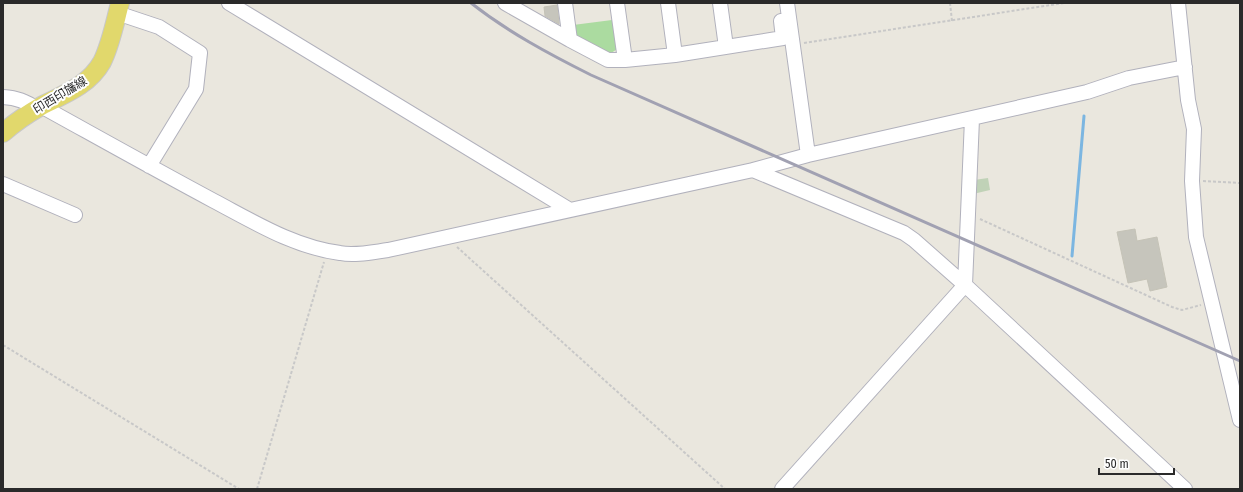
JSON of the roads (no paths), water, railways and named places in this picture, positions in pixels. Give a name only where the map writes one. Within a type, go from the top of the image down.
[{"type":"main road","name":"印西印旛線","points":[[3,133],[39,108],[72,91],[94,73],[102,62],[106,52],[119,8]]},
{"type":"street","points":[[229,3],[570,210]]},
{"type":"street","points":[[565,3],[570,40]]},
{"type":"street","points":[[617,3],[625,60]]},
{"type":"street","points":[[668,3],[675,55]]},
{"type":"street","points":[[720,3],[726,47]]},
{"type":"street","points":[[511,5],[570,40],[608,60],[625,60],[675,55],[783,38],[778,3]]},
{"type":"street","points":[[786,3],[808,155]]},
{"type":"street","points":[[1178,3],[1188,100],[1194,129],[1192,181],[1196,237],[1240,420]]},
{"type":"street","points":[[119,8],[159,27],[200,53],[196,89],[149,166]]},
{"type":"street","points":[[3,97],[26,101],[272,231],[297,242],[341,254],[388,250],[753,170],[808,155],[1087,92],[1129,78],[1184,67]]},
{"type":"street","points":[[782,489],[965,285],[972,119]]},
{"type":"street","points":[[753,170],[904,233],[914,240],[965,285],[1185,489]]},
{"type":"street","points":[[3,184],[76,215]]},
{"type":"waterway","points":[[1072,256],[1084,116]]},
{"type":"railway","points":[[471,3],[499,24],[591,75],[1240,361]]}]
